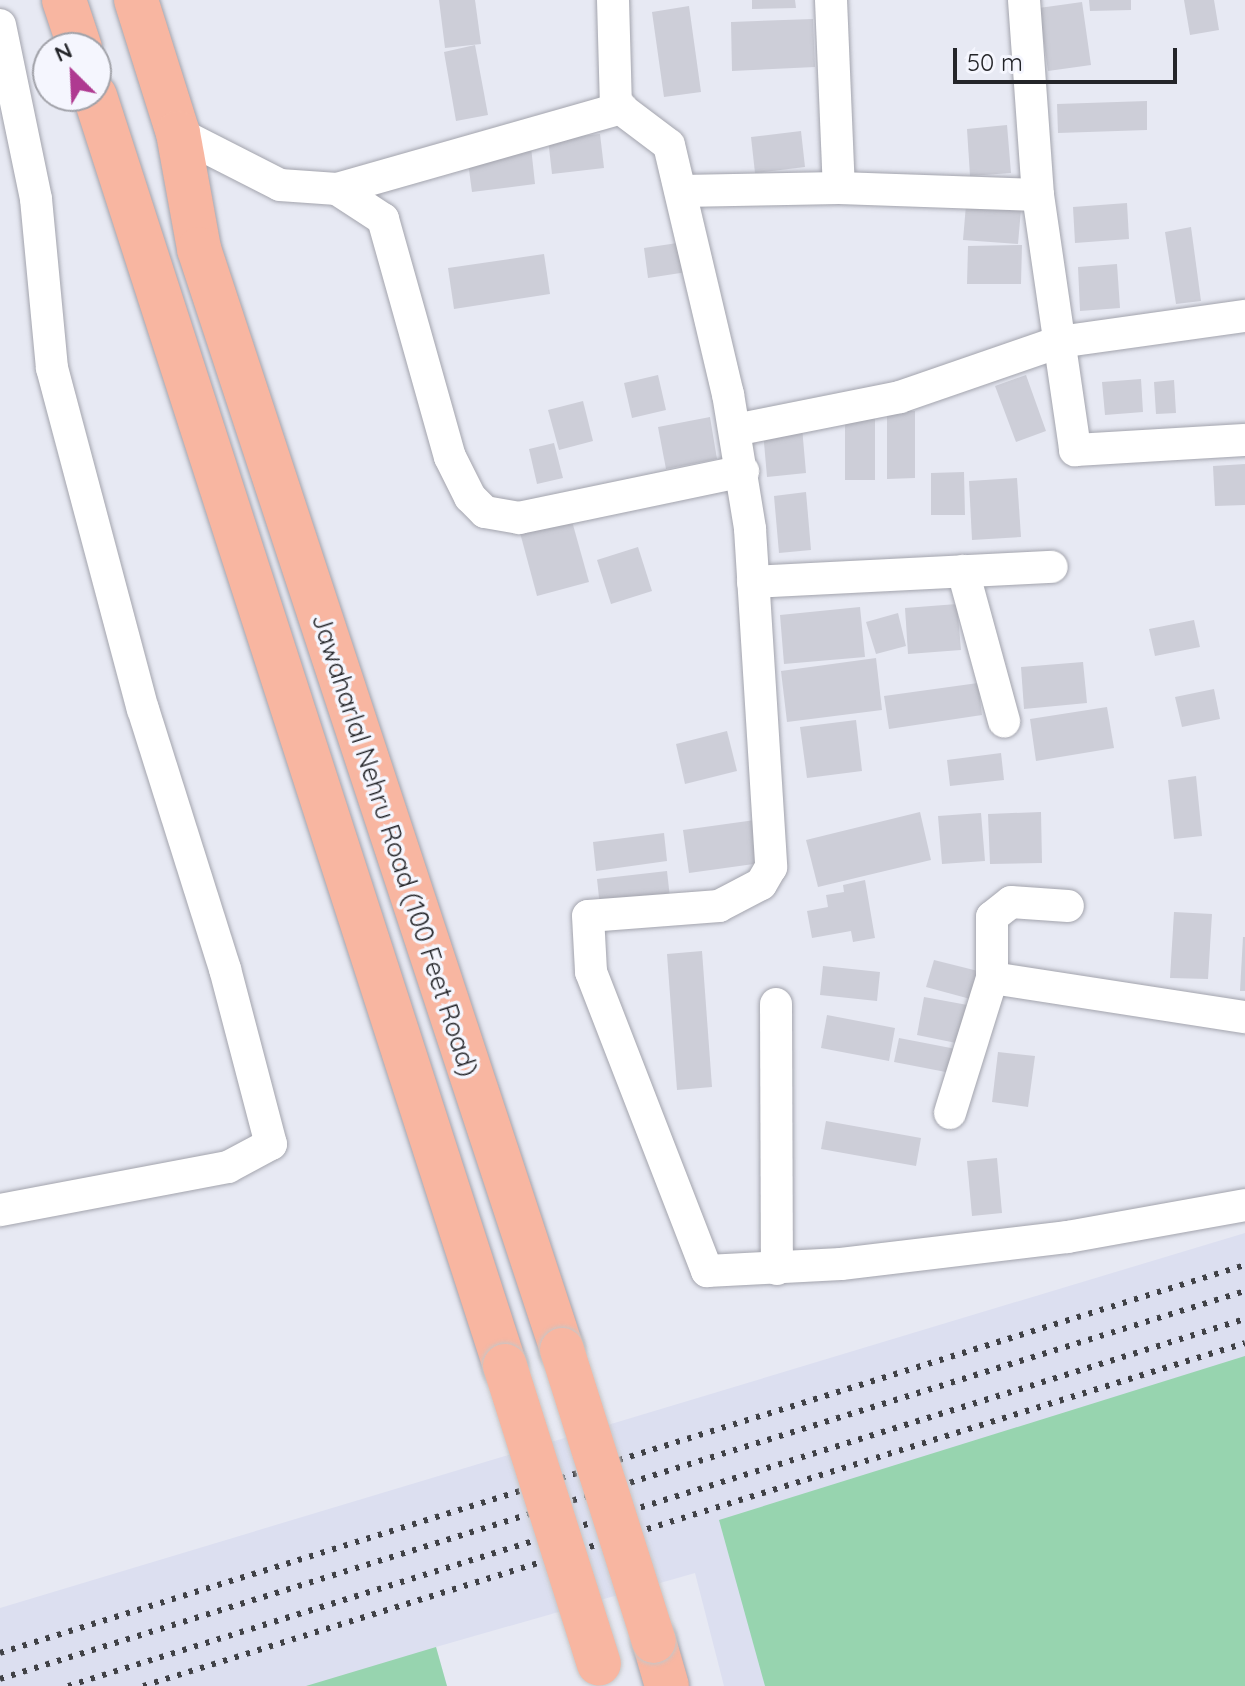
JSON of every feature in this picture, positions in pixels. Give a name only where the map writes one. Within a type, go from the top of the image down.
[{"type":"main road","points":[[64,0],[75,32]]},
{"type":"main road","name":"Jawaharlal Nehru Road (100 Feet Road)","points":[[136,0],[178,133],[204,264],[562,1350],[667,1686]]},
{"type":"main road","points":[[100,112],[602,1675]]},
{"type":"street","points":[[613,0],[616,105],[669,145],[682,191],[743,471],[753,582],[771,867],[761,884],[719,906],[588,916],[591,972],[707,1271],[777,1269],[1068,1237],[1245,1205]]},
{"type":"street","points":[[831,0],[839,188]]},
{"type":"street","points":[[1024,0],[1038,195],[1075,450],[1245,440]]},
{"type":"street","points":[[0,25],[36,199],[52,368],[143,709],[225,969],[271,1144],[228,1167],[0,1210]]},
{"type":"street","points":[[178,133],[280,185],[337,189],[622,108]]},
{"type":"street","points":[[682,191],[839,188],[1038,195]]},
{"type":"street","points":[[337,189],[383,219],[450,457],[470,497],[485,512],[519,518],[743,471]]},
{"type":"street","points":[[735,430],[900,397],[1059,342],[1245,316]]},
{"type":"street","points":[[753,582],[1052,567]]},
{"type":"street","points":[[963,571],[1004,721]]},
{"type":"street","points":[[950,1113],[992,978],[992,917],[1011,902],[1068,906]]},
{"type":"street","points":[[992,978],[1245,1017]]},
{"type":"street","points":[[776,1004],[777,1269]]},
{"type":"shaded area","points":[[1245,1233],[1245,1686],[724,1686],[695,1573],[436,1647],[447,1686],[0,1686],[0,1608]]},
{"type":"green space","points":[[1245,1356],[1245,1686],[765,1686],[719,1520]]},
{"type":"green space","points":[[436,1647],[447,1686],[306,1686]]},
{"type":"building","points":[[439,0],[475,0],[481,44],[445,48]]},
{"type":"building","points":[[752,0],[795,0],[796,8],[752,9]]},
{"type":"building","points":[[1089,0],[1131,0],[1131,10],[1090,11]]},
{"type":"building","points":[[1184,0],[1214,0],[1219,30],[1190,35]]},
{"type":"building","points":[[1082,2],[1091,65],[1048,71],[1039,8]]},
{"type":"building","points":[[689,6],[701,92],[664,97],[652,12]]},
{"type":"building","points":[[813,19],[815,67],[732,71],[731,22]]},
{"type":"building","points":[[475,45],[488,115],[456,121],[444,52]]},
{"type":"building","points":[[1147,101],[1147,130],[1058,133],[1057,104]]},
{"type":"building","points":[[1007,125],[1011,173],[970,176],[967,129]]},
{"type":"building","points":[[801,131],[805,167],[755,173],[751,137]]},
{"type":"building","points":[[600,134],[604,168],[552,174],[548,139]]},
{"type":"building","points":[[531,147],[535,184],[472,192],[467,155]]},
{"type":"building","points":[[1127,203],[1129,239],[1075,243],[1073,207]]},
{"type":"building","points":[[966,205],[1021,209],[1018,244],[963,240]]},
{"type":"building","points":[[1191,227],[1201,301],[1176,304],[1165,232]]},
{"type":"building","points":[[684,242],[687,272],[648,278],[644,248]]},
{"type":"building","points":[[1022,245],[1021,284],[967,284],[968,246]]},
{"type":"building","points":[[544,254],[550,294],[454,309],[448,268]]},
{"type":"building","points":[[1117,264],[1120,308],[1080,311],[1078,267]]},
{"type":"building","points":[[658,375],[666,410],[632,418],[624,383]]},
{"type":"building","points":[[1026,375],[1046,431],[1016,442],[995,386]]},
{"type":"building","points":[[1141,379],[1143,412],[1105,415],[1102,382]]},
{"type":"building","points":[[1174,380],[1176,413],[1156,414],[1154,382]]},
{"type":"building","points":[[583,401],[593,441],[559,450],[548,410]]},
{"type":"building","points":[[887,411],[915,411],[915,478],[887,479]]},
{"type":"building","points":[[845,415],[875,415],[875,480],[845,480]]},
{"type":"building","points":[[710,417],[717,459],[666,469],[658,427]]},
{"type":"building","points":[[802,427],[806,473],[767,477],[763,431]]},
{"type":"building","points":[[554,443],[563,478],[537,484],[529,449]]},
{"type":"building","points":[[1245,464],[1245,505],[1215,506],[1213,466]]},
{"type":"building","points":[[964,472],[965,515],[931,515],[931,473]]},
{"type":"building","points":[[1017,478],[1021,537],[972,540],[969,481]]},
{"type":"building","points":[[806,492],[811,550],[779,553],[774,496]]},
{"type":"building","points":[[570,514],[589,582],[537,596],[519,529]]},
{"type":"building","points":[[638,547],[652,591],[611,604],[597,560]]},
{"type":"building","points":[[957,604],[961,650],[908,654],[905,608]]},
{"type":"building","points":[[860,607],[865,657],[784,664],[780,615]]},
{"type":"building","points":[[898,613],[906,646],[876,654],[866,622]]},
{"type":"building","points":[[1194,620],[1200,647],[1155,656],[1149,629]]},
{"type":"building","points":[[876,658],[882,710],[787,722],[781,671]]},
{"type":"building","points":[[1083,662],[1087,703],[1024,709],[1021,667]]},
{"type":"building","points":[[978,683],[982,715],[889,729],[884,696]]},
{"type":"building","points":[[1214,689],[1220,719],[1182,727],[1175,697]]},
{"type":"building","points":[[1107,707],[1114,748],[1036,761],[1030,719]]},
{"type":"building","points":[[856,720],[862,771],[807,778],[800,727]]},
{"type":"building","points":[[727,731],[737,771],[685,784],[676,744]]},
{"type":"building","points":[[1001,753],[1004,780],[950,786],[947,760]]},
{"type":"building","points":[[1196,776],[1202,836],[1174,839],[1168,780]]},
{"type":"building","points":[[920,812],[931,860],[818,887],[806,840]]},
{"type":"building","points":[[1041,812],[1042,863],[990,864],[988,814]]},
{"type":"building","points":[[981,813],[985,861],[942,864],[938,816]]},
{"type":"building","points":[[755,820],[761,863],[689,873],[683,830]]},
{"type":"building","points":[[664,833],[667,861],[596,871],[593,842]]},
{"type":"building","points":[[667,871],[670,898],[600,907],[597,879]]},
{"type":"building","points":[[865,880],[875,938],[853,942],[851,931],[812,938],[807,911],[828,907],[826,895],[844,892],[843,885]]},
{"type":"building","points":[[1174,912],[1212,914],[1208,979],[1170,978]]},
{"type":"building","points":[[1243,937],[1245,991],[1240,991]]},
{"type":"building","points":[[702,951],[712,1087],[677,1090],[667,954]]},
{"type":"building","points":[[934,960],[982,972],[974,1000],[926,987]]},
{"type":"building","points":[[823,966],[880,972],[877,1001],[820,995]]},
{"type":"building","points":[[924,997],[973,1006],[966,1045],[917,1035]]},
{"type":"building","points":[[827,1015],[895,1028],[889,1061],[821,1048]]},
{"type":"building","points":[[899,1038],[956,1049],[951,1073],[894,1062]]},
{"type":"building","points":[[998,1052],[1035,1056],[1028,1107],[992,1102]]},
{"type":"building","points":[[826,1121],[921,1138],[916,1166],[821,1149]]},
{"type":"building","points":[[997,1158],[1002,1213],[972,1216],[967,1161]]},
{"type":"railway","points":[[0,1653],[1245,1265]]},
{"type":"railway","points":[[0,1679],[1245,1291]]},
{"type":"railway","points":[[68,1686],[1245,1319]]},
{"type":"railway","points":[[143,1686],[1245,1343]]}]
